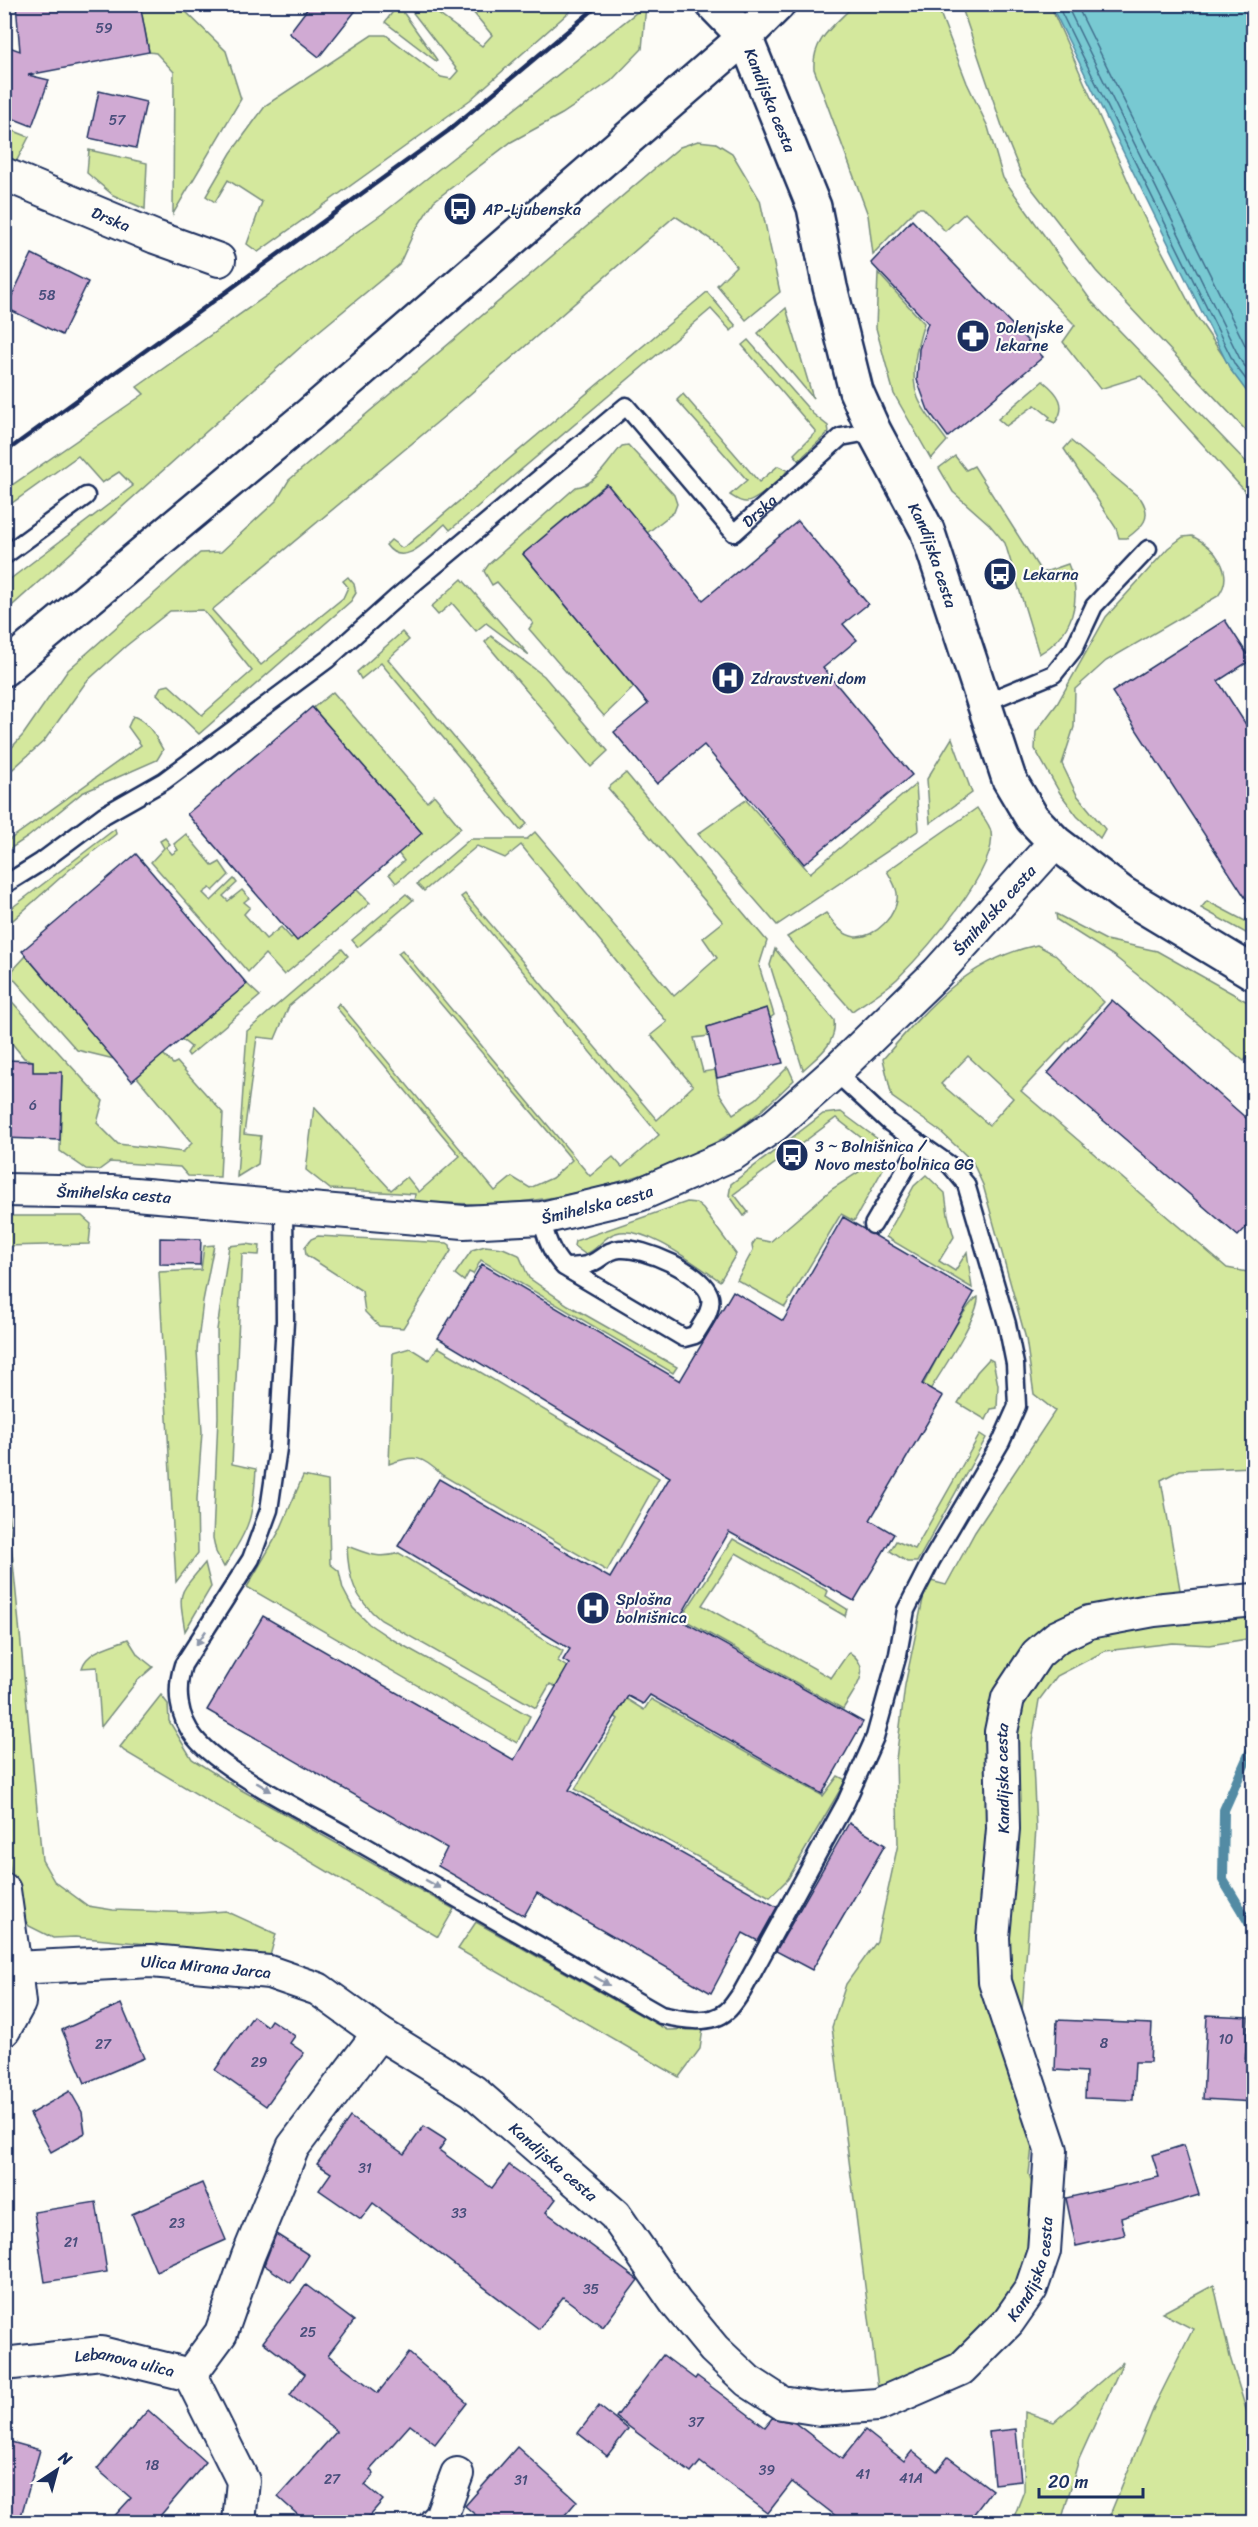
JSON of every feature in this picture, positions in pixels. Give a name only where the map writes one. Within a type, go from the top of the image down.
[{"type":"main road","points":[[713,4],[745,37]]},
{"type":"main road","points":[[4,669],[309,415],[745,37],[778,4]]},
{"type":"main road","name":"Kandijska cesta","points":[[745,37],[814,207],[830,287],[856,391],[874,431],[927,530],[986,702],[1009,778],[1032,818],[1055,842],[1123,894],[1254,973]]},
{"type":"street","name":"Drska","points":[[4,174],[156,237],[219,260]]},
{"type":"street","name":"Šmihelska cesta","points":[[4,1190],[111,1192],[464,1222],[542,1218],[639,1195],[733,1154],[775,1125],[835,1072],[937,973],[1055,842]]},
{"type":"street","name":"Kandijska cesta","points":[[379,2033],[473,2091],[615,2215],[676,2303],[714,2349],[748,2381],[782,2403],[820,2409],[878,2405],[961,2368],[1008,2322],[1031,2289],[1044,2251],[1050,2150],[995,1982],[993,1937],[1003,1830],[1001,1732],[1008,1698],[1037,1654],[1057,1637],[1089,1622],[1154,1610],[1254,1600]]},
{"type":"street","points":[[4,1890],[19,2003],[4,2030]]},
{"type":"street","name":"Ulica Mirana Jarca","points":[[15,1968],[151,1961],[269,1972],[318,1989],[379,2033]]},
{"type":"street","points":[[190,2375],[220,2333],[248,2256],[293,2147],[379,2033]]},
{"type":"street","name":"Lebanova ulica","points":[[4,2364],[101,2353],[190,2375],[243,2481],[239,2523]]},
{"type":"street","points":[[436,2523],[441,2517],[458,2474]]},
{"type":"lane","name":"Drska","points":[[4,885],[41,862],[104,815],[164,781],[328,658],[396,598],[626,406],[734,533],[841,437],[874,431]]},
{"type":"lane","points":[[4,556],[86,496]]},
{"type":"lane","points":[[986,702],[1054,674],[1074,649],[1094,606],[1148,549]]},
{"type":"lane","points":[[284,1207],[285,1321],[278,1448],[269,1510],[250,1558],[233,1589],[183,1665],[178,1681],[179,1702],[184,1721],[195,1738],[229,1766],[321,1821],[661,2015],[682,2020],[702,2019],[725,2013],[742,1992],[846,1802],[875,1737],[898,1654],[906,1610],[1001,1442],[1017,1406],[1015,1364],[1007,1324],[966,1184],[950,1165],[870,1107],[835,1072]]},
{"type":"lane","points":[[873,1225],[920,1143]]},
{"type":"lane","points":[[542,1218],[545,1237],[556,1258],[564,1267],[684,1338],[695,1335],[710,1310],[710,1298],[703,1283],[647,1252],[634,1248],[609,1251],[589,1265],[564,1267]]},
{"type":"green space","points":[[140,5],[179,5],[226,51],[241,99],[173,214],[174,72],[156,53],[149,52]]},
{"type":"green space","points":[[398,5],[437,60],[436,61],[385,22]]},
{"type":"green space","points":[[407,5],[426,5],[482,46],[492,35],[467,5],[577,5],[470,100],[258,252],[247,244],[262,202],[228,180],[215,202],[206,196],[231,153],[266,105],[372,35],[386,35],[441,77],[451,79],[458,71]]},
{"type":"green space","points":[[646,5],[642,49],[611,81],[562,114],[511,142],[434,201],[414,232],[399,265],[313,336],[5,612],[5,583],[133,486],[119,472],[102,483],[78,456],[5,508],[5,490],[144,394],[137,387],[382,214]]},
{"type":"green space","points":[[854,5],[937,5],[967,83],[988,127],[1003,178],[1092,302],[1253,469],[1253,500],[1141,376],[1100,389],[1063,342],[1075,325],[965,213],[945,231],[923,208],[917,208],[873,254],[868,215],[814,69],[817,49],[826,33]]},
{"type":"green space","points":[[961,5],[1050,5],[1143,215],[1195,314],[1253,400],[1253,438],[1096,271],[1022,176],[1004,132]]},
{"type":"green space","points":[[4,127],[29,137],[15,164],[5,161]]},
{"type":"green space","points":[[698,141],[716,143],[732,153],[760,200],[780,292],[746,320],[717,285],[736,266],[718,244],[675,216],[446,415],[212,610],[261,665],[343,598],[348,587],[343,581],[348,577],[354,584],[356,593],[351,601],[199,734],[157,694],[161,687],[169,685],[202,715],[252,671],[203,610],[170,611],[86,682],[44,741],[5,776],[5,755],[23,735],[68,670],[200,553],[221,552],[277,500],[289,480],[680,147]]},
{"type":"green space","points":[[89,150],[147,163],[145,209],[113,195],[87,173]]},
{"type":"green space","points":[[878,273],[924,323],[915,360],[915,389],[924,409],[947,441],[931,459],[894,394],[876,328]]},
{"type":"green space","points":[[707,292],[736,326],[731,331],[711,309],[450,530],[445,524],[424,543],[408,553],[393,552],[386,545],[391,540],[402,548],[406,546]]},
{"type":"green space","points":[[786,308],[813,398],[758,333]]},
{"type":"green space","points":[[748,340],[813,414],[828,426],[829,432],[799,460],[794,454],[816,432],[742,345]]},
{"type":"green space","points":[[1043,381],[1060,400],[1061,411],[1055,423],[1048,420],[1050,417],[1035,405],[1006,426],[998,419]]},
{"type":"green space","points":[[683,394],[759,482],[778,466],[787,470],[781,478],[751,501],[743,502],[730,495],[747,480],[677,400]]},
{"type":"green space","points":[[1071,441],[1141,499],[1146,517],[1141,526],[1127,538],[1119,538],[1116,528],[1064,449]]},
{"type":"green space","points":[[628,445],[674,495],[677,504],[674,512],[647,533],[606,484],[523,554],[634,687],[604,716],[529,629],[533,623],[497,582],[492,585],[484,571],[576,487],[596,477],[622,446]]},
{"type":"green space","points":[[955,456],[966,470],[974,466],[1042,573],[1068,564],[1075,591],[1072,615],[1060,637],[1039,654],[1005,543],[989,524],[953,492],[939,468]]},
{"type":"green space","points":[[1192,536],[1215,554],[1224,570],[1223,587],[1218,596],[1106,661],[1075,689],[1074,727],[1062,764],[1077,795],[1105,829],[1100,838],[1077,816],[1060,793],[1035,749],[1036,732],[1057,704],[1106,617],[1168,548],[1183,537]]},
{"type":"green space","points":[[462,579],[529,655],[486,623],[476,631],[452,603],[438,615],[431,607]]},
{"type":"green space","points":[[402,632],[409,640],[388,659],[527,824],[520,830],[381,663],[361,679],[357,672]]},
{"type":"green space","points":[[491,636],[544,676],[608,751],[591,767],[485,642]]},
{"type":"green space","points":[[333,692],[427,802],[434,795],[461,828],[396,883],[389,874],[404,861],[398,853],[421,832],[313,708]]},
{"type":"green space","points":[[133,716],[147,726],[163,750],[157,760],[82,793],[28,837],[5,852],[5,843],[141,745],[128,727]]},
{"type":"green space","points":[[952,738],[972,793],[930,823],[927,779]]},
{"type":"green space","points":[[626,773],[767,941],[759,966],[774,1015],[770,1018],[766,1008],[711,1026],[707,1028],[709,1036],[694,1038],[703,1072],[715,1070],[719,1093],[733,1114],[756,1099],[788,1067],[794,1080],[756,1115],[717,1142],[656,1170],[589,1190],[556,1197],[482,1204],[414,1202],[415,1194],[330,1189],[306,1170],[314,1107],[391,1190],[407,1177],[419,1192],[460,1156],[336,1007],[339,1003],[495,1191],[512,1177],[530,1188],[552,1178],[572,1160],[398,953],[402,950],[590,1176],[613,1157],[622,1167],[659,1135],[461,897],[465,894],[657,1120],[693,1086],[651,1035],[667,1022],[521,845],[505,858],[477,846],[424,891],[417,884],[470,839],[527,839],[535,832],[674,996],[717,958],[703,938],[723,922],[608,788]]},
{"type":"green space","points":[[916,784],[919,830],[777,925],[698,834],[746,800],[810,873]]},
{"type":"green space","points":[[977,808],[991,832],[990,848],[972,888],[940,931],[897,979],[852,1011],[787,937],[826,913],[838,928],[850,936],[863,937],[878,929],[895,909],[897,901],[896,888],[887,871]]},
{"type":"green space","points":[[115,829],[116,834],[69,870],[5,927],[5,913]]},
{"type":"green space","points":[[186,834],[213,866],[220,862],[229,875],[213,891],[210,888],[203,893],[211,901],[234,879],[237,883],[223,896],[228,901],[242,890],[249,898],[244,902],[250,907],[244,914],[266,939],[281,927],[291,938],[356,889],[370,903],[284,975],[265,954],[248,972],[151,862],[164,848],[160,841],[165,838],[170,844],[166,847],[172,854],[178,850],[174,844]]},
{"type":"green space","points":[[406,894],[413,900],[358,947],[352,940]]},
{"type":"green space","points":[[1207,901],[1245,921],[1253,909],[1253,937],[1201,908]]},
{"type":"green space","points":[[1056,914],[1106,940],[1157,951],[1253,1005],[1253,1052],[1244,1061],[1114,956],[1057,920]]},
{"type":"green space","points":[[1037,945],[1054,954],[1104,1002],[1021,1091],[1227,1268],[1253,1273],[1253,1467],[1180,1470],[1161,1480],[1181,1595],[1133,1604],[1007,1682],[986,1934],[1033,2137],[1029,2174],[1039,2206],[1030,2261],[969,2347],[879,2396],[832,2027],[846,1984],[877,1941],[898,1844],[896,1760],[905,1685],[927,1580],[946,1585],[975,1532],[1055,1411],[1034,1394],[1026,1339],[983,1185],[972,1161],[940,1131],[892,1097],[883,1059],[916,1021],[951,988],[969,974],[1012,952]],"holes":[[[968,1056],[1013,1098],[989,1125],[941,1084]]]},
{"type":"green space","points":[[342,949],[348,956],[289,1006],[275,1039],[257,1037],[244,1134],[261,1136],[258,1164],[237,1177],[247,1031]]},
{"type":"green space","points":[[775,949],[834,1020],[833,1036],[830,1042],[821,1054],[803,1070],[770,965]]},
{"type":"green space","points":[[26,956],[114,1059],[77,1050],[12,977],[13,970]]},
{"type":"green space","points":[[247,984],[260,996],[189,1056],[187,1053],[191,1047],[181,1039]]},
{"type":"green space","points":[[5,994],[103,1101],[97,1123],[118,1144],[183,1152],[192,1143],[137,1077],[163,1054],[173,1064],[177,1062],[223,1113],[220,1177],[188,1176],[180,1167],[110,1162],[99,1170],[86,1169],[60,1151],[62,1073],[33,1072],[33,1061],[24,1058],[10,1041],[12,1008],[5,1008]]},
{"type":"green space","points":[[841,1112],[883,1143],[868,1143],[836,1118],[734,1194],[748,1212],[744,1216],[729,1195],[731,1184],[823,1114]]},
{"type":"green space","points":[[882,1157],[888,1160],[854,1221],[841,1214],[785,1307],[737,1280],[753,1250],[752,1245],[756,1239],[770,1242],[832,1189]]},
{"type":"green space","points":[[926,1175],[945,1193],[954,1237],[939,1261],[955,1271],[967,1252],[972,1288],[886,1237],[914,1186]]},
{"type":"green space","points":[[687,1202],[696,1203],[703,1209],[736,1254],[720,1281],[684,1256],[641,1234],[616,1233],[585,1254],[574,1246],[575,1241]]},
{"type":"green space","points":[[4,1216],[82,1216],[91,1224],[89,1244],[5,1246]]},
{"type":"green space","points":[[318,1236],[447,1243],[451,1251],[403,1328],[379,1326],[365,1312],[362,1291],[306,1255],[305,1247],[311,1239]]},
{"type":"green space","points":[[246,1244],[260,1246],[259,1255],[242,1254],[232,1464],[256,1469],[254,1499],[245,1531],[224,1567],[216,1552],[213,1538],[218,1417],[217,1330],[229,1246]]},
{"type":"green space","points":[[214,1245],[203,1301],[197,1350],[202,1432],[197,1499],[198,1553],[176,1582],[159,1272],[201,1270],[204,1246]]},
{"type":"green space","points":[[485,1246],[503,1248],[519,1255],[529,1278],[568,1305],[677,1367],[673,1373],[481,1260],[473,1274],[469,1272],[464,1281],[455,1274],[472,1250]]},
{"type":"green space","points":[[978,1297],[972,1319],[921,1404],[915,1400],[955,1327]]},
{"type":"green space","points":[[438,1347],[659,1478],[607,1571],[442,1475],[423,1461],[412,1458],[389,1464],[393,1353],[410,1348],[429,1360]]},
{"type":"green space","points":[[989,1359],[993,1361],[998,1385],[997,1408],[991,1409],[986,1420],[958,1403],[977,1372]]},
{"type":"green space","points":[[980,1434],[986,1438],[917,1562],[907,1562],[890,1551],[896,1541],[915,1549]]},
{"type":"green space","points":[[4,1470],[42,1860],[54,1881],[88,1906],[113,1910],[198,1913],[226,1911],[276,1934],[270,1956],[75,1937],[53,1938],[29,1926],[15,1907],[4,1825]]},
{"type":"green space","points":[[303,1476],[328,1481],[330,1564],[339,1571],[343,1589],[353,1608],[369,1624],[390,1638],[530,1716],[517,1743],[247,1587],[280,1530]]},
{"type":"green space","points":[[733,1539],[828,1591],[826,1596],[847,1609],[845,1616],[736,1553],[702,1605],[831,1678],[849,1652],[861,1665],[861,1672],[857,1687],[843,1709],[681,1618]]},
{"type":"green space","points":[[347,1546],[379,1556],[399,1553],[563,1651],[558,1661],[570,1669],[559,1688],[550,1684],[536,1708],[381,1620],[365,1604],[355,1588],[349,1569]]},
{"type":"green space","points":[[205,1563],[211,1587],[185,1631],[181,1607],[182,1594]]},
{"type":"green space","points":[[1253,1610],[1253,1638],[1210,1645],[1173,1643],[1105,1651],[1057,1676],[1039,1700],[1032,1742],[1036,1829],[1022,2011],[1014,2011],[1002,1957],[1010,1722],[1025,1682],[1081,1635]]},
{"type":"green space","points":[[128,1639],[138,1655],[153,1667],[137,1681],[101,1727],[97,1667],[82,1668],[89,1657],[95,1653]]},
{"type":"green space","points":[[612,1690],[644,1710],[651,1699],[823,1796],[838,1776],[846,1780],[788,1879],[770,1897],[575,1789],[618,1719],[602,1706]]},
{"type":"green space","points":[[161,1695],[168,1704],[169,1721],[192,1759],[236,1787],[454,1909],[438,1937],[124,1751],[120,1747]]},
{"type":"green space","points":[[476,1922],[667,2030],[703,2029],[700,2049],[679,2077],[458,1949]]},
{"type":"green space","points":[[1214,2285],[1230,2357],[1253,2432],[1253,2522],[1107,2522],[1155,2405],[1193,2329],[1162,2313]]},
{"type":"green space","points":[[1123,2362],[1079,2459],[1061,2522],[1012,2522],[1024,2491],[1025,2412],[1054,2422]]},
{"type":"water","points":[[1051,5],[1253,5],[1253,400],[1230,369]]},
{"type":"building","points":[[16,4],[140,4],[149,52],[28,75],[49,80],[32,126],[4,115],[4,45],[20,51]]},
{"type":"building","points":[[311,4],[361,4],[319,57],[289,33]]},
{"type":"building","points":[[99,91],[146,102],[136,148],[89,138]]},
{"type":"building","name":"Dolenjske lekarne","points":[[912,220],[1043,357],[948,437],[928,410],[917,380],[919,349],[928,323],[871,263]]},
{"type":"building","points":[[32,254],[88,282],[62,335],[6,308]]},
{"type":"building","name":"Zdravstveni dom","points":[[607,484],[703,600],[798,521],[868,604],[843,624],[857,640],[823,668],[912,775],[804,864],[704,745],[657,784],[614,732],[648,704],[523,554]]},
{"type":"building","points":[[1225,620],[1251,660],[1218,681],[1254,737],[1254,911],[1112,692]]},
{"type":"building","points":[[312,707],[422,833],[297,941],[187,814]]},
{"type":"building","points":[[136,854],[247,984],[132,1081],[22,951]]},
{"type":"building","points":[[1112,1000],[1254,1125],[1254,1219],[1238,1236],[1048,1073]]},
{"type":"building","points":[[767,1008],[783,1063],[717,1078],[707,1027]]},
{"type":"building","points":[[6,1060],[33,1061],[33,1072],[62,1072],[60,1140],[4,1138]]},
{"type":"building","name":"Splošna bolnišnica","points":[[843,1217],[974,1293],[922,1384],[943,1396],[870,1520],[894,1534],[854,1601],[729,1532],[679,1619],[863,1722],[822,1794],[650,1695],[643,1704],[628,1696],[569,1790],[777,1907],[758,1941],[743,1933],[711,1993],[537,1893],[524,1916],[438,1866],[447,1848],[207,1710],[263,1616],[514,1760],[569,1664],[563,1660],[570,1649],[398,1546],[439,1479],[610,1578],[670,1477],[438,1338],[482,1264],[680,1381],[733,1291],[783,1321]]},
{"type":"building","points":[[160,1238],[201,1239],[200,1265],[160,1264]]},
{"type":"building","points":[[849,1823],[885,1845],[812,1970],[776,1951]]},
{"type":"building","points":[[121,2004],[144,2058],[85,2083],[62,2030]]},
{"type":"building","points":[[1207,2015],[1248,2017],[1245,2062],[1254,2062],[1254,2102],[1203,2099]]},
{"type":"building","points":[[253,2016],[267,2026],[271,2020],[295,2036],[290,2043],[304,2053],[266,2106],[215,2070]]},
{"type":"building","points":[[1057,2020],[1152,2024],[1150,2062],[1135,2062],[1133,2100],[1085,2098],[1086,2072],[1055,2070]]},
{"type":"building","points":[[70,2091],[82,2112],[85,2133],[51,2152],[30,2114]]},
{"type":"building","points":[[350,2117],[404,2154],[424,2126],[446,2140],[439,2150],[492,2188],[509,2165],[556,2199],[546,2212],[638,2280],[603,2327],[563,2297],[539,2329],[373,2203],[361,2219],[319,2190],[331,2173],[317,2164]]},
{"type":"building","points":[[1184,2145],[1199,2195],[1121,2218],[1125,2235],[1076,2246],[1066,2198],[1159,2177],[1152,2155]]},
{"type":"building","points":[[202,2183],[226,2240],[156,2271],[132,2214]]},
{"type":"building","points":[[96,2202],[107,2272],[45,2282],[34,2212]]},
{"type":"building","points":[[276,2234],[309,2255],[291,2283],[264,2265]]},
{"type":"building","points":[[306,2285],[354,2321],[328,2355],[378,2393],[409,2353],[467,2403],[435,2444],[410,2425],[370,2470],[374,2474],[365,2485],[383,2500],[363,2523],[307,2523],[278,2497],[337,2431],[290,2395],[305,2374],[263,2342]]},
{"type":"building","points":[[663,2355],[695,2379],[697,2376],[765,2427],[772,2418],[795,2423],[842,2459],[865,2430],[904,2461],[912,2451],[937,2471],[948,2457],[992,2490],[967,2523],[845,2523],[792,2482],[768,2513],[700,2462],[691,2473],[616,2417]]},
{"type":"building","points":[[599,2406],[628,2429],[607,2456],[578,2433]]},
{"type":"building","points":[[148,2410],[206,2462],[154,2523],[108,2523],[131,2498],[97,2469]]},
{"type":"building","points":[[1016,2429],[1021,2481],[994,2484],[989,2432]]},
{"type":"building","points":[[4,2440],[40,2450],[19,2523],[4,2523]]},
{"type":"building","points":[[517,2447],[577,2501],[558,2523],[485,2523],[465,2506]]},
{"type":"waterway","points":[[1254,1743],[1224,1810],[1223,1880],[1254,1931]]},
{"type":"railway","points":[[4,453],[448,131],[600,4]]},
{"type":"place","name":"AP-Ljubenska","points":[[460,209]]},
{"type":"place","name":"Dolenjske lekarne","points":[[973,336]]},
{"type":"place","name":"Lekarna","points":[[1000,574]]},
{"type":"place","name":"Zdravstveni dom","points":[[728,678]]},
{"type":"place","name":"3 ~ Bolnišnica / Novo mesto bolnica GG","points":[[792,1155]]},
{"type":"place","name":"Splošna bolnišnica","points":[[593,1608]]}]
